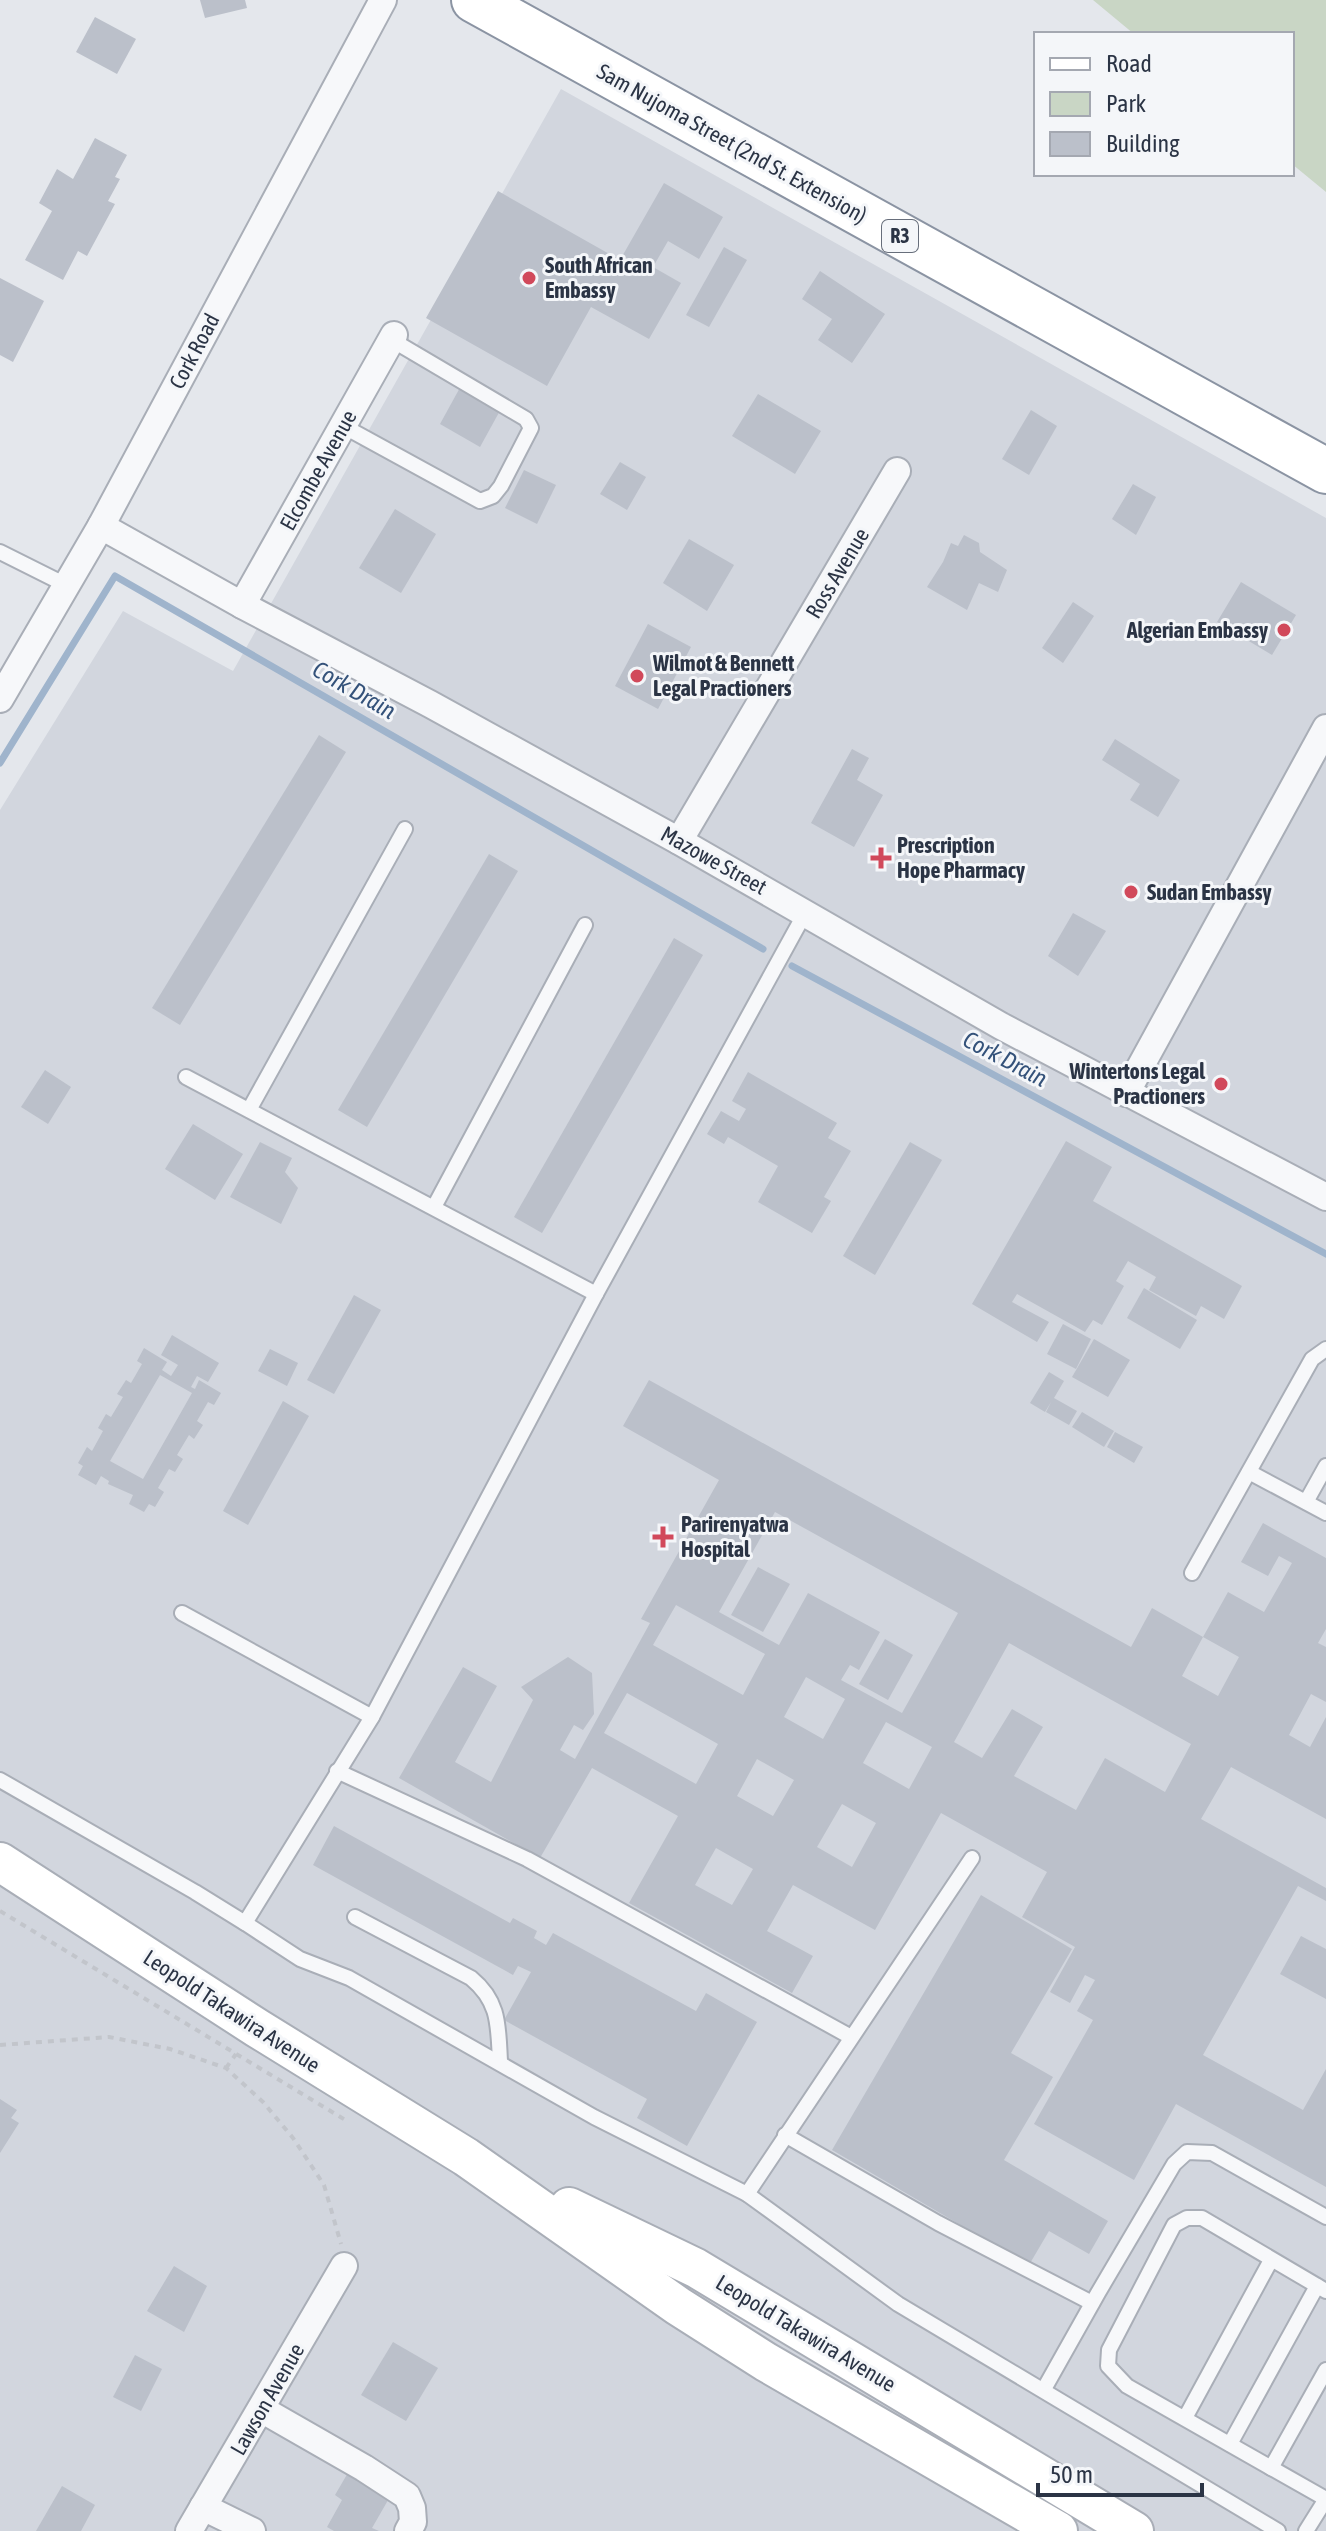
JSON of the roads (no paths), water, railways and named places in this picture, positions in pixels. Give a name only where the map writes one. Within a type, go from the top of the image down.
[{"type":"highway","name":"Sam Nujoma Street (2nd St. Extension)","points":[[474,0],[1326,471]]},
{"type":"main road","name":"Leopold Takawira Avenue","points":[[0,1862],[257,2028],[466,2157],[678,2306],[766,2362],[1058,2531]]},
{"type":"main road","name":"Leopold Takawira Avenue","points":[[466,2157],[696,2268],[1134,2531]]},
{"type":"street","name":"Cork Road","points":[[0,699],[101,526],[383,0]]},
{"type":"street","name":"Elcombe Avenue","points":[[242,605],[393,338]]},
{"type":"street","name":"Ross Avenue","points":[[679,841],[897,471]]},
{"type":"street","name":"Mazowe Street","points":[[101,526],[679,841],[1001,1026],[1326,1197]]},
{"type":"street","points":[[1126,1093],[1326,728]]},
{"type":"street","name":"Lawson Avenue","points":[[189,2531],[344,2266]]},
{"type":"street","points":[[261,2409],[407,2496],[413,2522],[408,2531]]},
{"type":"street","points":[[203,2507],[252,2531]]},
{"type":"lane","points":[[343,426],[480,501],[493,496],[501,486],[531,428],[526,419],[393,338]]},
{"type":"lane","points":[[0,552],[66,585]]},
{"type":"lane","points":[[249,1110],[405,829]]},
{"type":"lane","points":[[245,1923],[372,1717],[596,1294],[805,913]]},
{"type":"lane","points":[[434,1207],[585,925]]},
{"type":"lane","points":[[186,1077],[596,1294]]},
{"type":"lane","points":[[1192,1573],[1312,1359],[1326,1349]]},
{"type":"lane","points":[[1306,1502],[1326,1466]]},
{"type":"lane","points":[[1249,1472],[1326,1513]]},
{"type":"lane","points":[[182,1613],[372,1717]]},
{"type":"lane","points":[[337,1771],[527,1859],[851,2037]]},
{"type":"lane","points":[[0,1780],[195,1892],[300,1959],[349,1978],[594,2117],[747,2194],[898,2304],[1278,2531]]},
{"type":"lane","points":[[747,2194],[972,1858]]},
{"type":"lane","points":[[355,1917],[471,1978],[482,1987],[497,2015],[500,2061]]},
{"type":"lane","points":[[785,2135],[938,2223],[1092,2303]]},
{"type":"lane","points":[[1044,2389],[1174,2164],[1187,2152],[1212,2153],[1326,2217]]},
{"type":"lane","points":[[1230,2444],[1322,2288],[1202,2218],[1187,2218],[1174,2225],[1109,2350],[1108,2366],[1127,2386],[1326,2499],[1306,2531]]},
{"type":"lane","points":[[1185,2418],[1271,2260]]},
{"type":"lane","points":[[1271,2468],[1326,2370]]},
{"type":"waterway","name":"Cork Drain","points":[[0,763],[115,576],[763,949]]},
{"type":"waterway","name":"Cork Drain","points":[[792,966],[1326,1254]]},
{"type":"place","name":"South African Embassy","points":[[529,278]]},
{"type":"place","name":"Algerian Embassy","points":[[1284,630]]},
{"type":"place","name":"Wilmot & Bennett Legal Practioners","points":[[637,676]]},
{"type":"place","name":"Prescription Hope Pharmacy","points":[[881,858]]},
{"type":"place","name":"Sudan Embassy","points":[[1131,892]]},
{"type":"place","name":"Wintertons Legal Practioners","points":[[1221,1084]]},
{"type":"place","name":"Parirenyatwa Hospital","points":[[663,1537]]}]
